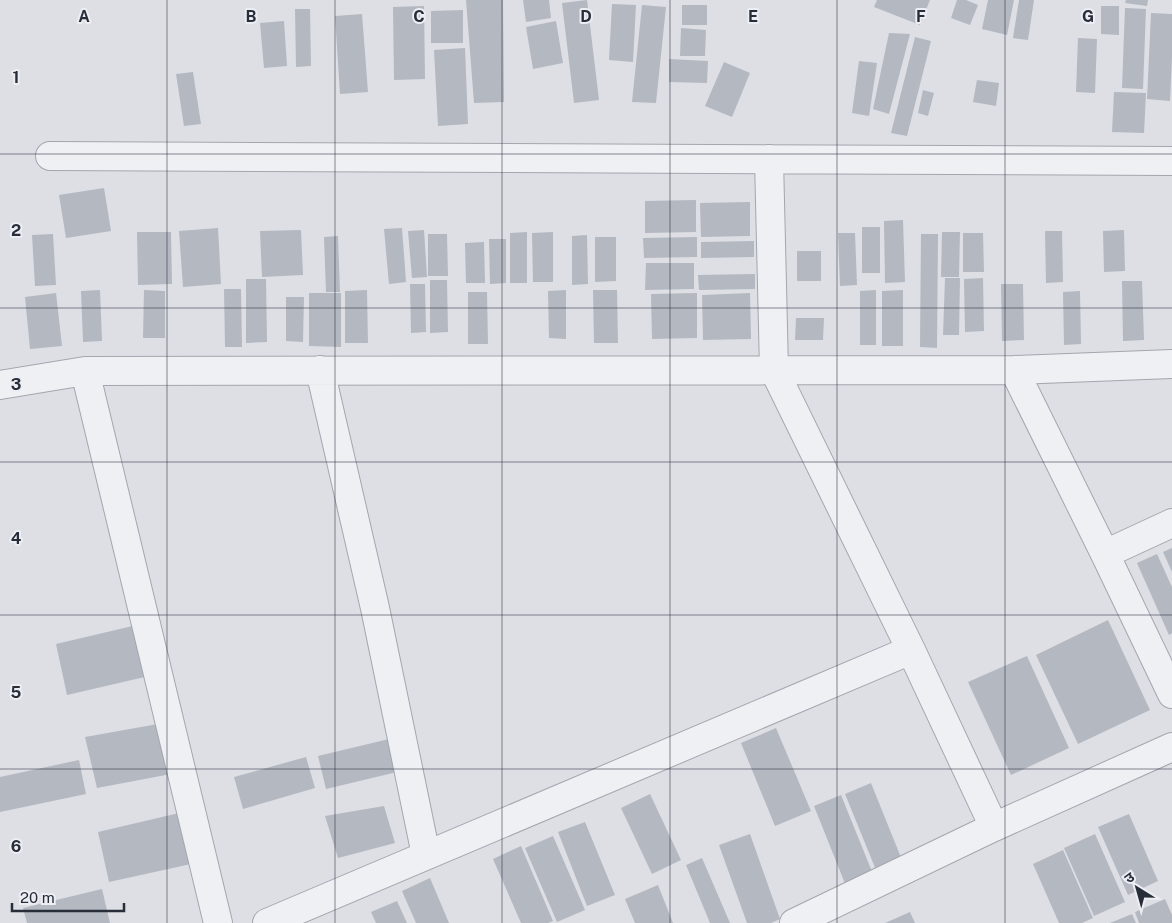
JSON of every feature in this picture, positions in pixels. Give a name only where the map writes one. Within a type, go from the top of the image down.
[{"type":"street","points":[[50,156],[1172,161]]},
{"type":"street","points":[[769,159],[774,370],[911,650],[994,827]]},
{"type":"street","points":[[0,385],[85,371],[1014,370],[1172,364]]},
{"type":"street","points":[[320,370],[375,608],[426,856]]},
{"type":"street","points":[[1014,370],[1106,554],[1172,694]]},
{"type":"street","points":[[85,371],[218,923]]},
{"type":"street","points":[[1106,554],[1172,523]]},
{"type":"street","points":[[267,923],[911,650]]},
{"type":"street","points":[[794,923],[994,827],[1172,747]]},
{"type":"building","points":[[466,0],[503,0],[504,102],[474,103]]},
{"type":"building","points":[[523,0],[549,0],[551,18],[526,22]]},
{"type":"building","points":[[587,0],[599,100],[574,103],[562,3]]},
{"type":"building","points":[[877,0],[930,0],[920,25],[874,7]]},
{"type":"building","points":[[957,0],[966,0],[978,5],[970,25],[951,18]]},
{"type":"building","points":[[988,0],[1014,0],[1007,35],[982,29]]},
{"type":"building","points":[[1019,0],[1034,0],[1028,40],[1013,38]]},
{"type":"building","points":[[1126,0],[1148,0],[1147,6],[1125,3]]},
{"type":"building","points":[[612,4],[636,5],[633,62],[609,60]]},
{"type":"building","points":[[642,5],[666,7],[656,103],[632,102]]},
{"type":"building","points":[[682,5],[707,5],[707,25],[682,25]]},
{"type":"building","points":[[424,6],[425,79],[394,80],[393,7]]},
{"type":"building","points":[[1101,6],[1119,6],[1119,35],[1101,34]]},
{"type":"building","points":[[1125,8],[1146,9],[1143,89],[1122,88]]},
{"type":"building","points":[[295,9],[310,9],[311,66],[296,67]]},
{"type":"building","points":[[463,10],[463,43],[431,43],[431,11]]},
{"type":"building","points":[[1151,13],[1172,14],[1170,101],[1147,99]]},
{"type":"building","points":[[362,14],[368,92],[340,94],[335,16]]},
{"type":"building","points":[[284,21],[287,66],[264,68],[260,23]]},
{"type":"building","points":[[556,21],[563,63],[533,69],[526,27]]},
{"type":"building","points":[[681,28],[706,30],[705,56],[680,56]]},
{"type":"building","points":[[889,33],[910,34],[889,114],[873,109]]},
{"type":"building","points":[[915,37],[931,41],[907,136],[891,133]]},
{"type":"building","points":[[1078,38],[1097,39],[1095,93],[1076,92]]},
{"type":"building","points":[[465,48],[468,124],[438,126],[434,50]]},
{"type":"building","points":[[669,59],[708,61],[707,83],[669,82]]},
{"type":"building","points":[[859,61],[877,63],[869,116],[852,113]]},
{"type":"building","points":[[724,62],[750,73],[732,117],[705,106]]},
{"type":"building","points":[[193,72],[201,124],[184,126],[176,74]]},
{"type":"building","points":[[977,80],[999,83],[996,106],[973,102]]},
{"type":"building","points":[[923,90],[934,93],[928,116],[918,113]]},
{"type":"building","points":[[1114,92],[1146,93],[1144,133],[1112,132]]},
{"type":"building","points":[[104,188],[111,231],[66,238],[59,195]]},
{"type":"building","points":[[696,200],[696,232],[645,233],[645,201]]},
{"type":"building","points":[[750,202],[750,236],[701,237],[700,203]]},
{"type":"building","points":[[903,220],[905,282],[885,283],[884,221]]},
{"type":"building","points":[[862,227],[880,227],[880,273],[862,273]]},
{"type":"building","points":[[218,228],[221,284],[183,287],[179,231]]},
{"type":"building","points":[[402,228],[406,282],[389,284],[384,229]]},
{"type":"building","points":[[301,230],[303,275],[262,277],[260,231]]},
{"type":"building","points":[[424,230],[427,277],[412,278],[408,231]]},
{"type":"building","points":[[1124,230],[1125,271],[1104,272],[1103,231]]},
{"type":"building","points":[[1045,231],[1062,231],[1063,282],[1046,283]]},
{"type":"building","points":[[137,232],[171,232],[172,284],[138,285]]},
{"type":"building","points":[[527,232],[527,283],[510,283],[510,233]]},
{"type":"building","points":[[553,232],[553,282],[533,282],[532,233]]},
{"type":"building","points":[[942,232],[960,232],[959,277],[941,277]]},
{"type":"building","points":[[838,233],[855,233],[857,285],[840,286]]},
{"type":"building","points":[[963,233],[983,233],[984,272],[963,272]]},
{"type":"building","points":[[53,234],[56,285],[35,286],[32,235]]},
{"type":"building","points":[[428,234],[447,234],[448,276],[428,276]]},
{"type":"building","points":[[921,234],[938,234],[937,348],[920,347]]},
{"type":"building","points":[[587,235],[588,284],[572,285],[572,236]]},
{"type":"building","points":[[338,236],[340,292],[326,292],[324,237]]},
{"type":"building","points":[[595,237],[616,237],[616,281],[595,282]]},
{"type":"building","points":[[697,237],[697,257],[644,258],[643,238]]},
{"type":"building","points":[[489,239],[506,239],[506,283],[490,284]]},
{"type":"building","points":[[754,241],[754,257],[701,258],[701,242]]},
{"type":"building","points":[[484,242],[485,283],[466,283],[465,243]]},
{"type":"building","points":[[797,251],[821,251],[821,281],[797,281]]},
{"type":"building","points":[[646,263],[694,263],[694,289],[645,290]]},
{"type":"building","points":[[755,274],[755,289],[699,290],[698,275]]},
{"type":"building","points":[[945,278],[960,278],[959,335],[943,335]]},
{"type":"building","points":[[983,278],[984,331],[965,332],[964,279]]},
{"type":"building","points":[[246,279],[266,279],[267,342],[246,343]]},
{"type":"building","points":[[430,280],[447,280],[448,332],[430,333]]},
{"type":"building","points":[[1122,281],[1142,281],[1144,340],[1123,341]]},
{"type":"building","points":[[410,284],[425,284],[426,332],[411,333]]},
{"type":"building","points":[[1001,284],[1023,284],[1024,340],[1002,341]]},
{"type":"building","points":[[224,289],[241,289],[242,347],[225,347]]},
{"type":"building","points":[[100,290],[102,341],[83,342],[81,291]]},
{"type":"building","points":[[144,290],[165,291],[165,338],[143,338]]},
{"type":"building","points":[[367,290],[368,343],[345,343],[345,291]]},
{"type":"building","points":[[566,290],[566,339],[549,338],[548,291]]},
{"type":"building","points":[[593,290],[617,290],[618,343],[594,343]]},
{"type":"building","points":[[876,290],[876,345],[860,345],[860,291]]},
{"type":"building","points":[[903,290],[903,346],[882,346],[882,291]]},
{"type":"building","points":[[1080,291],[1081,344],[1064,345],[1063,292]]},
{"type":"building","points":[[468,292],[487,292],[488,344],[468,344]]},
{"type":"building","points":[[56,293],[62,346],[30,349],[25,297]]},
{"type":"building","points":[[309,293],[341,293],[341,347],[309,346]]},
{"type":"building","points":[[697,293],[697,338],[652,339],[651,294]]},
{"type":"building","points":[[750,293],[751,339],[703,340],[702,295]]},
{"type":"building","points":[[286,297],[304,297],[303,342],[286,341]]},
{"type":"building","points":[[796,318],[824,318],[823,340],[795,340]]},
{"type":"building","points":[[1172,548],[1172,572],[1163,552]]},
{"type":"building","points":[[1157,554],[1172,587],[1172,633],[1169,635],[1137,563]]},
{"type":"building","points":[[1108,620],[1150,710],[1078,744],[1036,655]]},
{"type":"building","points":[[137,625],[149,676],[67,695],[56,644]]},
{"type":"building","points":[[1027,656],[1069,748],[1011,775],[968,682]]},
{"type":"building","points":[[158,724],[171,774],[97,788],[85,737]]},
{"type":"building","points":[[776,728],[811,811],[775,826],[741,743]]},
{"type":"building","points":[[389,739],[397,772],[326,789],[318,756]]},
{"type":"building","points":[[306,757],[315,788],[243,809],[234,777]]},
{"type":"building","points":[[79,760],[86,794],[0,812],[0,777]]},
{"type":"building","points":[[871,783],[902,860],[876,870],[845,794]]},
{"type":"building","points":[[650,794],[681,860],[652,874],[621,808]]},
{"type":"building","points":[[841,795],[873,874],[846,886],[814,806]]},
{"type":"building","points":[[384,806],[395,843],[338,858],[325,816]]},
{"type":"building","points":[[179,813],[191,864],[109,882],[98,832]]},
{"type":"building","points":[[1129,814],[1158,881],[1128,895],[1098,827]]},
{"type":"building","points":[[585,822],[615,895],[587,906],[558,832]]},
{"type":"building","points":[[750,834],[780,919],[771,923],[747,923],[719,845]]},
{"type":"building","points":[[1095,834],[1125,902],[1094,916],[1064,848]]},
{"type":"building","points":[[553,836],[585,910],[557,922],[525,848]]},
{"type":"building","points":[[521,846],[553,921],[548,923],[521,923],[493,859]]},
{"type":"building","points":[[1063,850],[1093,918],[1082,923],[1059,923],[1033,864]]},
{"type":"building","points":[[702,858],[730,923],[710,923],[686,865]]},
{"type":"building","points":[[430,878],[449,923],[416,923],[402,891]]},
{"type":"building","points":[[658,885],[673,923],[635,923],[625,899]]},
{"type":"building","points":[[102,889],[110,923],[27,923],[23,908]]},
{"type":"building","points":[[1165,899],[1172,915],[1172,923],[1139,923],[1135,912]]},
{"type":"building","points":[[397,901],[407,923],[376,923],[371,912]]},
{"type":"building","points":[[910,912],[915,923],[885,923]]},
{"type":"building","points":[[1132,914],[1136,923],[1110,923]]}]
